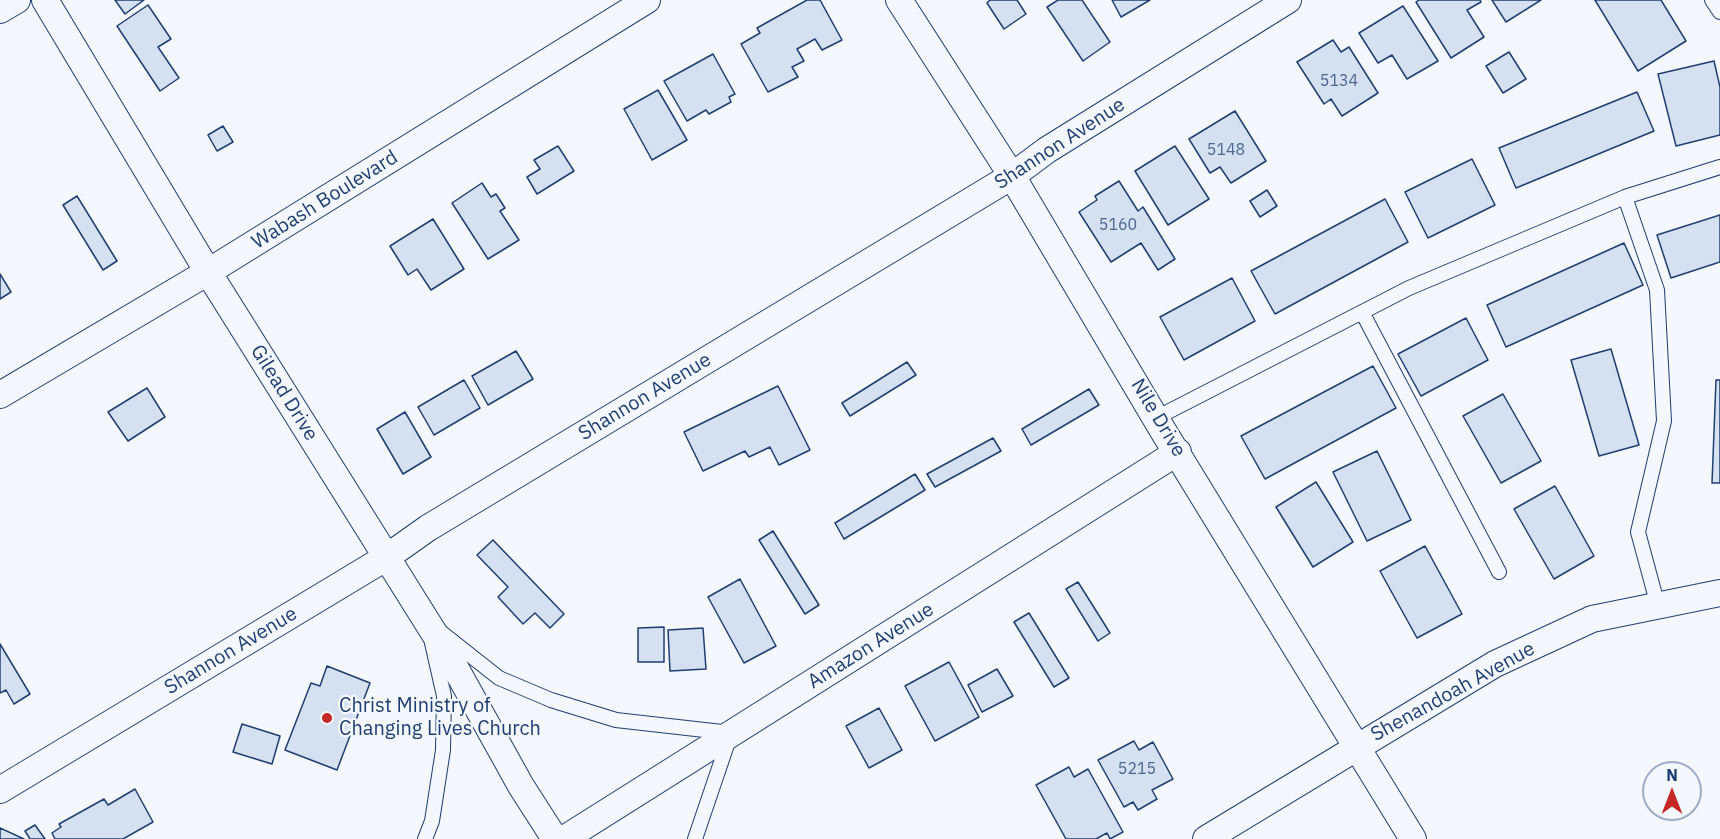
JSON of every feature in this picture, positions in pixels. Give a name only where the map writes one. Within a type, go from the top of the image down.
[{"type":"street","points":[[0,10],[17,0]]},
{"type":"street","name":"Gilead Drive","points":[[45,0],[208,272],[451,660],[521,786],[555,839]]},
{"type":"street","name":"Wabash Boulevard","points":[[0,395],[208,272],[647,0]]},
{"type":"street","name":"Nile Drive","points":[[899,0],[1012,176],[1156,418],[1413,839]]},
{"type":"street","name":"Shannon Avenue","points":[[0,790],[387,557],[428,528],[1012,176],[1047,150],[1288,0]]},
{"type":"street","name":"Amazon Avenue","points":[[564,839],[1178,452]]},
{"type":"street","name":"Shenandoah Avenue","points":[[1206,839],[1495,664],[1592,619],[1720,593]]},
{"type":"lane","points":[[1712,0],[1720,12]]},
{"type":"lane","points":[[1156,418],[1409,288],[1625,196],[1720,167]]},
{"type":"lane","points":[[1625,196],[1657,290],[1664,422],[1638,532],[1658,606]]},
{"type":"lane","points":[[1362,312],[1499,572]]},
{"type":"lane","points":[[426,620],[500,678],[552,700],[616,720],[731,733],[694,839]]},
{"type":"lane","points":[[425,839],[432,821],[443,750],[444,696],[426,620]]},
{"type":"building","points":[[115,0],[144,0],[125,14]]},
{"type":"building","points":[[807,0],[820,0],[842,40],[822,50],[815,39],[797,49],[804,61],[792,67],[798,77],[768,92],[741,44],[760,33],[757,28]]},
{"type":"building","points":[[990,0],[1017,0],[1026,14],[1004,29],[987,3]]},
{"type":"building","points":[[1058,0],[1082,0],[1110,42],[1083,61],[1047,7]]},
{"type":"building","points":[[1112,0],[1150,0],[1121,17]]},
{"type":"building","points":[[1419,0],[1480,0],[1481,2],[1467,10],[1484,37],[1451,58],[1416,2]]},
{"type":"building","points":[[1492,0],[1541,0],[1506,22]]},
{"type":"building","points":[[1595,0],[1661,0],[1686,41],[1638,71]]},
{"type":"building","points":[[148,5],[171,39],[158,47],[179,78],[160,91],[117,26]]},
{"type":"building","points":[[1403,6],[1438,61],[1407,79],[1392,55],[1378,63],[1359,33]]},
{"type":"building","points":[[1333,40],[1341,52],[1349,47],[1378,93],[1342,116],[1331,99],[1324,104],[1297,62]]},
{"type":"building","points":[[1509,52],[1526,79],[1503,93],[1486,66]]},
{"type":"building","points":[[713,54],[735,94],[729,97],[731,102],[709,114],[706,110],[687,121],[664,81]]},
{"type":"building","points":[[1714,61],[1720,87],[1720,135],[1676,146],[1658,74]]},
{"type":"building","points":[[658,90],[687,140],[652,160],[624,109]]},
{"type":"building","points":[[1637,92],[1654,131],[1516,188],[1499,148]]},
{"type":"building","points":[[1235,111],[1266,161],[1231,183],[1220,167],[1210,173],[1189,139]]},
{"type":"building","points":[[223,126],[233,142],[217,151],[208,135]]},
{"type":"building","points":[[558,146],[574,171],[537,194],[527,177],[540,169],[534,160]]},
{"type":"building","points":[[1175,146],[1209,199],[1168,225],[1135,171]]},
{"type":"building","points":[[1472,159],[1495,205],[1428,238],[1405,192]]},
{"type":"building","points":[[1119,181],[1138,211],[1143,207],[1175,259],[1158,270],[1141,243],[1111,262],[1079,212],[1097,200],[1095,196]]},
{"type":"building","points":[[482,183],[491,197],[496,194],[505,208],[500,211],[519,240],[488,259],[452,203]]},
{"type":"building","points":[[1267,190],[1277,206],[1260,217],[1250,201]]},
{"type":"building","points":[[77,196],[117,261],[103,270],[63,205]]},
{"type":"building","points":[[1385,199],[1408,242],[1275,314],[1251,271]]},
{"type":"building","points":[[1720,215],[1720,262],[1671,278],[1657,235]]},
{"type":"building","points":[[433,219],[464,269],[431,290],[417,269],[408,275],[390,246]]},
{"type":"building","points":[[1624,243],[1643,285],[1506,347],[1487,305]]},
{"type":"building","points":[[0,274],[11,292],[0,299]]},
{"type":"building","points":[[1232,278],[1255,321],[1184,360],[1160,317]]},
{"type":"building","points":[[1466,318],[1488,360],[1421,396],[1398,354]]},
{"type":"building","points":[[1611,349],[1639,445],[1599,456],[1571,360]]},
{"type":"building","points":[[516,351],[533,379],[488,405],[472,376]]},
{"type":"building","points":[[907,362],[916,375],[850,416],[842,403]]},
{"type":"building","points":[[1373,366],[1396,408],[1265,479],[1241,436]]},
{"type":"building","points":[[464,380],[480,408],[434,435],[418,407]]},
{"type":"building","points":[[1716,380],[1720,380],[1720,483],[1712,483]]},
{"type":"building","points":[[778,386],[810,450],[779,465],[770,447],[749,457],[745,451],[703,471],[684,432]]},
{"type":"building","points":[[147,388],[165,417],[128,441],[108,412]]},
{"type":"building","points":[[1089,389],[1099,405],[1031,445],[1022,429]]},
{"type":"building","points":[[1503,394],[1541,461],[1501,483],[1463,416]]},
{"type":"building","points":[[405,412],[431,457],[403,474],[377,429]]},
{"type":"building","points":[[993,438],[1001,451],[935,487],[927,474]]},
{"type":"building","points":[[1377,451],[1411,520],[1367,541],[1333,472]]},
{"type":"building","points":[[915,474],[925,490],[844,539],[835,523]]},
{"type":"building","points":[[1316,482],[1353,542],[1313,567],[1276,507]]},
{"type":"building","points":[[1555,486],[1594,556],[1554,579],[1514,509]]},
{"type":"building","points":[[773,531],[819,605],[805,614],[759,540]]},
{"type":"building","points":[[493,540],[564,614],[550,628],[535,613],[523,624],[498,597],[508,587],[477,555]]},
{"type":"building","points":[[1425,546],[1462,614],[1417,638],[1380,571]]},
{"type":"building","points":[[740,579],[776,646],[744,663],[708,597]]},
{"type":"building","points":[[1078,582],[1110,633],[1098,641],[1066,589]]},
{"type":"building","points":[[1029,613],[1069,678],[1054,687],[1014,622]]},
{"type":"building","points":[[664,627],[664,662],[638,662],[638,628]]},
{"type":"building","points":[[703,628],[706,669],[670,671],[668,630]]},
{"type":"building","points":[[0,644],[30,694],[14,704],[6,690],[0,693]]},
{"type":"building","points":[[949,662],[979,717],[935,741],[905,686]]},
{"type":"building","name":"Christ Ministry of Changing Lives Church","points":[[327,666],[370,683],[337,770],[285,750],[311,683],[320,686]]},
{"type":"building","points":[[997,669],[1013,696],[982,712],[968,685]]},
{"type":"building","points":[[879,708],[902,750],[869,768],[846,726]]},
{"type":"building","points":[[242,724],[280,736],[272,764],[233,752]]},
{"type":"building","points":[[1134,741],[1139,750],[1153,742],[1173,779],[1152,790],[1157,799],[1138,810],[1133,802],[1124,807],[1098,760]]},
{"type":"building","points":[[1069,767],[1074,777],[1088,769],[1123,832],[1110,839],[1107,833],[1096,839],[1066,839],[1036,785]]},
{"type":"building","points":[[135,789],[153,822],[123,839],[55,839],[52,833],[61,827],[59,824],[104,799],[108,805]]},
{"type":"building","points":[[35,825],[45,839],[30,839],[25,831]]},
{"type":"building","points":[[0,828],[24,839],[0,839]]},
{"type":"place","name":"Christ Ministry of Changing Lives Church","points":[[327,718]]}]
